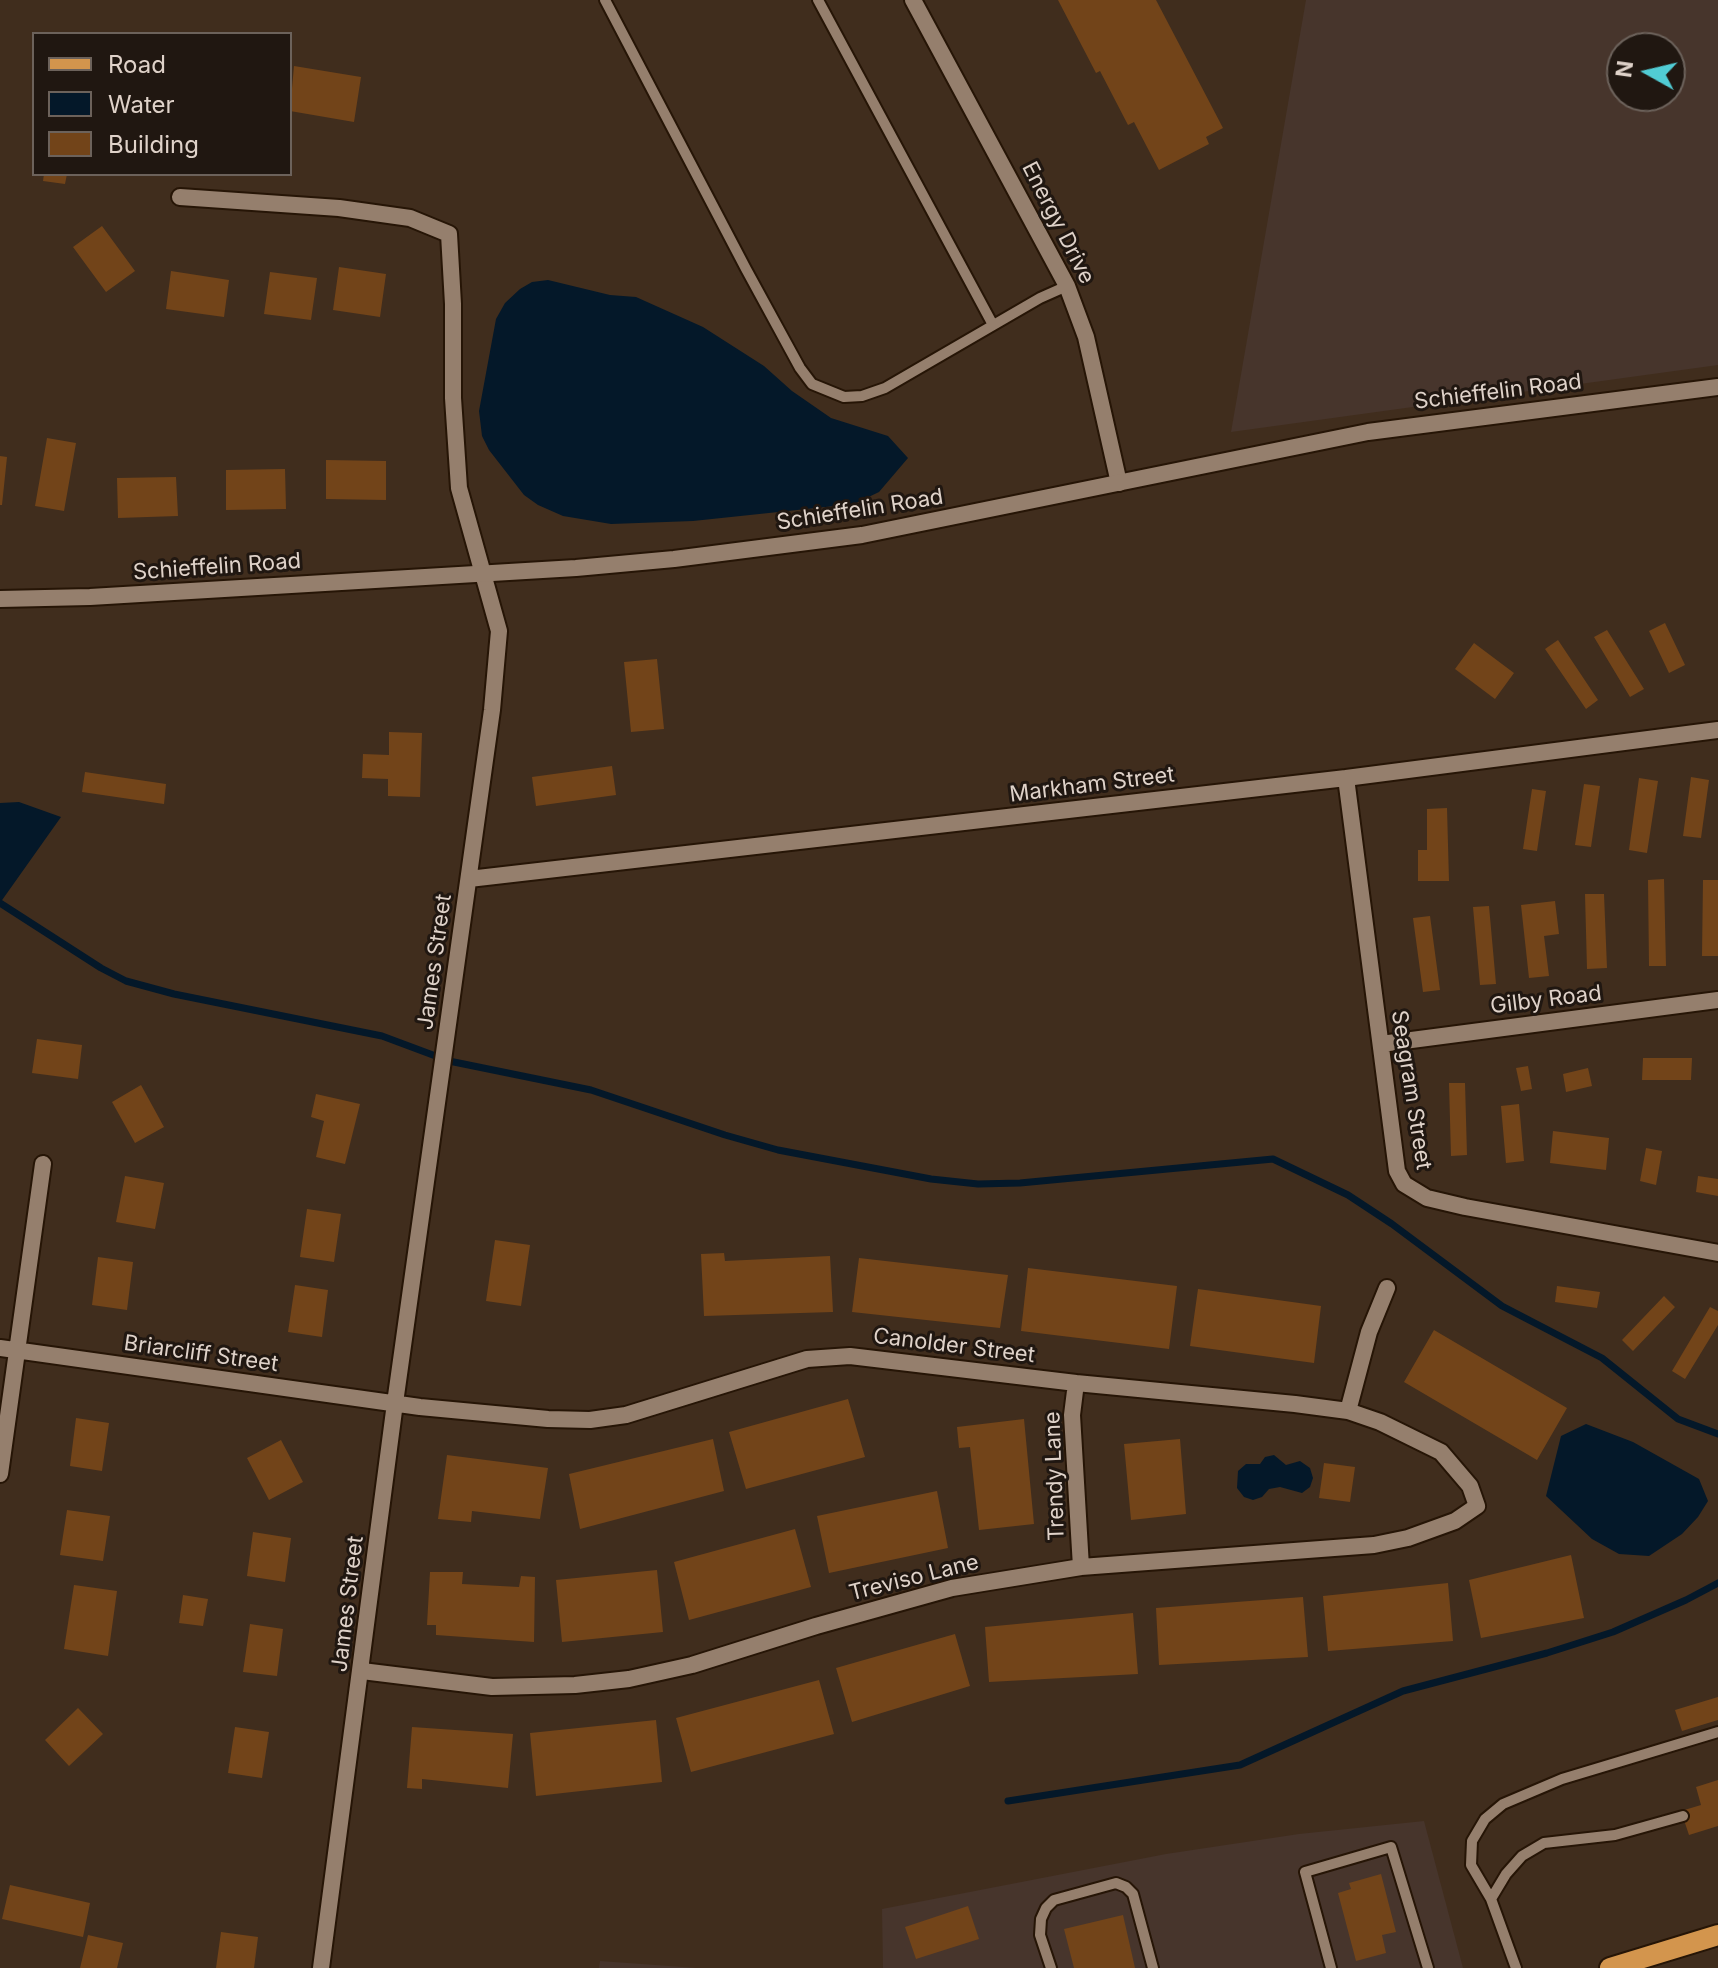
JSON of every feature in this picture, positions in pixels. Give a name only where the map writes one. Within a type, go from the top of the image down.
[{"type":"main road","points":[[1610,1968],[1718,1935]]},
{"type":"street","name":"Energy Drive","points":[[913,0],[1067,286],[1086,337],[1119,483]]},
{"type":"street","name":"James Street","points":[[180,197],[353,210],[410,218],[449,234],[453,398],[459,488],[499,631],[492,710],[395,1403],[321,1968]]},
{"type":"street","name":"Schieffelin Road","points":[[0,599],[90,597],[576,568],[674,559],[862,535],[1368,432],[1718,387]]},
{"type":"street","name":"Markham Street","points":[[469,879],[1346,778],[1718,730]]},
{"type":"street","name":"Seagram Street","points":[[1346,778],[1397,1171],[1404,1184],[1427,1198],[1465,1207],[1718,1253]]},
{"type":"street","name":"Gilby Road","points":[[1381,1044],[1718,1000]]},
{"type":"street","points":[[0,1474],[8,1349],[43,1164]]},
{"type":"street","points":[[1348,1411],[1369,1332],[1387,1288]]},
{"type":"street","name":"Briarcliff Street","points":[[8,1349],[395,1403]]},
{"type":"street","name":"Canolder Street","points":[[395,1403],[548,1419],[590,1420],[626,1415],[807,1359],[850,1356],[1348,1411],[1380,1422],[1441,1452],[1470,1486],[1477,1506]]},
{"type":"street","name":"Trendy Lane","points":[[1076,1383],[1072,1415],[1081,1567]]},
{"type":"street","name":"Treviso Lane","points":[[362,1671],[492,1687],[575,1685],[629,1679],[692,1665],[952,1588],[1081,1567],[1374,1545],[1408,1538],[1455,1521],[1477,1506]]},
{"type":"lane","points":[[605,0],[746,269],[800,368],[812,384],[844,397],[862,396],[885,388],[1040,298],[1067,286]]},
{"type":"lane","points":[[818,0],[993,325]]},
{"type":"lane","points":[[1516,1968],[1491,1899],[1471,1865],[1472,1841],[1485,1819],[1503,1804],[1562,1779],[1718,1732]]},
{"type":"lane","points":[[1491,1899],[1506,1874],[1522,1856],[1544,1843],[1615,1835],[1683,1816]]},
{"type":"lane","points":[[1331,1968],[1305,1872],[1391,1847],[1428,1968]]},
{"type":"lane","points":[[1051,1968],[1040,1935],[1041,1919],[1046,1908],[1054,1900],[1116,1883],[1133,1894],[1153,1968]]},
{"type":"shaded area","points":[[1306,0],[1718,0],[1718,365],[1231,432]]},
{"type":"shaded area","points":[[1424,1821],[1463,1968],[883,1968],[882,1909],[1166,1854],[1299,1834]]},
{"type":"shaded area","points":[[600,1961],[697,1968],[599,1968]]},
{"type":"water","points":[[548,280],[610,295],[636,297],[703,327],[764,366],[792,391],[831,418],[888,436],[908,458],[879,492],[854,504],[693,521],[611,524],[563,516],[538,505],[524,495],[489,450],[482,436],[479,411],[496,319],[505,303],[520,289],[532,282]]},
{"type":"water","points":[[19,802],[61,817],[0,903],[0,803]]},
{"type":"water","points":[[1586,1424],[1633,1442],[1699,1479],[1708,1501],[1698,1517],[1682,1534],[1649,1556],[1619,1554],[1592,1539],[1546,1496],[1561,1436]]},
{"type":"water","points":[[1274,1455],[1286,1465],[1300,1461],[1310,1468],[1313,1478],[1310,1487],[1302,1493],[1280,1487],[1269,1489],[1262,1497],[1253,1500],[1244,1497],[1237,1488],[1238,1471],[1246,1464],[1260,1464],[1265,1457]]},
{"type":"building","points":[[1058,0],[1156,0],[1223,128],[1206,137],[1209,144],[1159,170],[1134,122],[1128,125],[1100,71],[1096,73]]},
{"type":"building","points":[[294,66],[361,77],[354,122],[292,111]]},
{"type":"building","points":[[44,176],[67,176],[65,184],[43,181]]},
{"type":"building","points":[[102,226],[135,271],[106,292],[73,247]]},
{"type":"building","points":[[339,267],[386,274],[380,317],[333,310]]},
{"type":"building","points":[[171,271],[229,280],[224,317],[166,309]]},
{"type":"building","points":[[270,272],[317,278],[311,320],[264,314]]},
{"type":"building","points":[[47,438],[76,443],[64,511],[35,506]]},
{"type":"building","points":[[0,456],[7,457],[2,505],[0,505]]},
{"type":"building","points":[[326,460],[386,461],[386,500],[326,499]]},
{"type":"building","points":[[285,469],[286,509],[226,510],[226,470]]},
{"type":"building","points":[[176,477],[178,516],[118,518],[117,478]]},
{"type":"building","points":[[1665,623],[1685,665],[1669,673],[1649,631]]},
{"type":"building","points":[[1607,630],[1644,689],[1630,697],[1594,637]]},
{"type":"building","points":[[1558,640],[1598,700],[1586,709],[1545,649]]},
{"type":"building","points":[[1474,643],[1514,673],[1495,699],[1455,669]]},
{"type":"building","points":[[657,659],[664,729],[631,732],[624,662]]},
{"type":"building","points":[[389,732],[422,733],[420,797],[388,796],[388,779],[362,778],[363,754],[389,755]]},
{"type":"building","points":[[612,766],[616,795],[536,806],[532,777]]},
{"type":"building","points":[[85,772],[166,784],[164,804],[82,792]]},
{"type":"building","points":[[1691,777],[1709,780],[1701,838],[1683,836]]},
{"type":"building","points":[[1639,778],[1658,781],[1647,853],[1629,850]]},
{"type":"building","points":[[1584,784],[1600,786],[1591,847],[1575,845]]},
{"type":"building","points":[[1532,789],[1546,791],[1537,851],[1523,849]]},
{"type":"building","points":[[1447,808],[1449,881],[1418,881],[1418,850],[1427,850],[1427,809]]},
{"type":"building","points":[[1664,879],[1666,966],[1649,966],[1648,880]]},
{"type":"building","points":[[1703,880],[1718,880],[1718,956],[1702,956]]},
{"type":"building","points":[[1585,894],[1604,894],[1607,968],[1587,969]]},
{"type":"building","points":[[1555,901],[1559,934],[1544,936],[1549,976],[1529,978],[1521,905]]},
{"type":"building","points":[[1489,906],[1496,984],[1480,985],[1473,907]]},
{"type":"building","points":[[1430,916],[1440,990],[1423,992],[1413,918]]},
{"type":"building","points":[[37,1039],[82,1045],[78,1079],[32,1073]]},
{"type":"building","points":[[1643,1058],[1692,1058],[1691,1080],[1642,1080]]},
{"type":"building","points":[[1528,1066],[1532,1089],[1521,1091],[1516,1068]]},
{"type":"building","points":[[1588,1068],[1592,1086],[1566,1092],[1563,1074]]},
{"type":"building","points":[[1449,1083],[1465,1083],[1467,1155],[1451,1156]]},
{"type":"building","points":[[141,1085],[164,1127],[135,1143],[112,1102]]},
{"type":"building","points":[[316,1094],[360,1104],[345,1164],[316,1157],[324,1121],[311,1117]]},
{"type":"building","points":[[1519,1104],[1524,1161],[1506,1163],[1501,1106]]},
{"type":"building","points":[[1553,1131],[1609,1138],[1606,1170],[1550,1163]]},
{"type":"building","points":[[1646,1148],[1662,1151],[1656,1185],[1640,1181]]},
{"type":"building","points":[[125,1176],[164,1183],[155,1229],[116,1222]]},
{"type":"building","points":[[1698,1176],[1718,1179],[1718,1196],[1696,1192]]},
{"type":"building","points":[[307,1209],[341,1214],[334,1262],[300,1257]]},
{"type":"building","points":[[495,1240],[530,1245],[521,1306],[486,1301]]},
{"type":"building","points":[[724,1253],[725,1261],[830,1256],[833,1312],[704,1316],[701,1254]]},
{"type":"building","points":[[98,1257],[133,1262],[127,1310],[92,1305]]},
{"type":"building","points":[[859,1258],[1008,1275],[1000,1328],[852,1312]]},
{"type":"building","points":[[1028,1268],[1177,1286],[1169,1349],[1021,1331]]},
{"type":"building","points":[[295,1285],[328,1290],[322,1337],[288,1332]]},
{"type":"building","points":[[1557,1286],[1600,1292],[1597,1308],[1555,1302]]},
{"type":"building","points":[[1198,1289],[1321,1306],[1314,1363],[1190,1346]]},
{"type":"building","points":[[1664,1296],[1675,1307],[1633,1351],[1622,1340]]},
{"type":"building","points":[[1710,1307],[1718,1311],[1718,1325],[1685,1379],[1672,1371]]},
{"type":"building","points":[[1434,1330],[1567,1408],[1537,1460],[1404,1382]]},
{"type":"building","points":[[848,1399],[865,1457],[746,1489],[729,1432]]},
{"type":"building","points":[[76,1418],[109,1423],[102,1471],[70,1466]]},
{"type":"building","points":[[1024,1419],[1034,1524],[979,1530],[970,1447],[959,1448],[957,1427]]},
{"type":"building","points":[[713,1439],[724,1491],[580,1529],[569,1474]]},
{"type":"building","points":[[1180,1439],[1186,1514],[1131,1520],[1124,1444]]},
{"type":"building","points":[[281,1440],[303,1482],[269,1500],[247,1458]]},
{"type":"building","points":[[447,1455],[548,1468],[540,1519],[472,1511],[471,1522],[438,1519]]},
{"type":"building","points":[[1324,1463],[1355,1467],[1350,1502],[1319,1498]]},
{"type":"building","points":[[937,1491],[948,1548],[829,1573],[817,1516]]},
{"type":"building","points":[[67,1510],[110,1516],[103,1561],[60,1555]]},
{"type":"building","points":[[795,1529],[811,1587],[689,1620],[674,1562]]},
{"type":"building","points":[[253,1532],[291,1538],[285,1582],[247,1576]]},
{"type":"building","points":[[1571,1555],[1584,1618],[1481,1638],[1469,1580]]},
{"type":"building","points":[[657,1570],[663,1632],[562,1642],[556,1580]]},
{"type":"building","points":[[430,1572],[463,1572],[462,1584],[519,1587],[521,1576],[535,1577],[534,1642],[436,1635],[436,1625],[427,1625]]},
{"type":"building","points":[[1448,1583],[1453,1641],[1328,1651],[1323,1596]]},
{"type":"building","points":[[74,1585],[117,1591],[108,1656],[64,1649]]},
{"type":"building","points":[[183,1595],[208,1599],[203,1626],[179,1623]]},
{"type":"building","points":[[1303,1597],[1308,1657],[1159,1665],[1156,1608]]},
{"type":"building","points":[[1133,1613],[1138,1674],[989,1682],[985,1627]]},
{"type":"building","points":[[250,1624],[283,1629],[277,1676],[243,1672]]},
{"type":"building","points":[[955,1634],[970,1686],[852,1722],[836,1668]]},
{"type":"building","points":[[819,1680],[834,1734],[691,1772],[676,1718]]},
{"type":"building","points":[[1718,1697],[1718,1720],[1682,1731],[1675,1710]]},
{"type":"building","points":[[78,1708],[103,1734],[69,1766],[45,1740]]},
{"type":"building","points":[[656,1720],[662,1782],[536,1796],[530,1733]]},
{"type":"building","points":[[235,1727],[269,1732],[262,1778],[228,1773]]},
{"type":"building","points":[[412,1727],[513,1734],[508,1788],[422,1779],[422,1789],[407,1788]]},
{"type":"building","points":[[1718,1780],[1718,1826],[1689,1835],[1681,1811],[1701,1805],[1696,1787]]},
{"type":"building","points":[[1381,1874],[1396,1932],[1382,1935],[1386,1953],[1356,1961],[1338,1893],[1351,1889],[1349,1883]]},
{"type":"building","points":[[10,1885],[90,1903],[83,1937],[2,1919]]},
{"type":"building","points":[[968,1906],[979,1939],[916,1959],[905,1927]]},
{"type":"building","points":[[1123,1915],[1135,1968],[1074,1968],[1064,1929]]},
{"type":"building","points":[[221,1932],[258,1937],[254,1968],[216,1968]]},
{"type":"building","points":[[88,1935],[123,1943],[117,1968],[80,1968]]},
{"type":"waterway","points":[[0,903],[126,981],[174,994],[382,1036],[449,1061],[591,1090],[778,1150],[931,1179],[978,1184],[1020,1183],[1273,1159],[1348,1195],[1502,1306],[1602,1358],[1678,1419],[1718,1434]]},
{"type":"waterway","points":[[1008,1801],[1240,1765],[1403,1691],[1613,1632],[1718,1583]]}]
